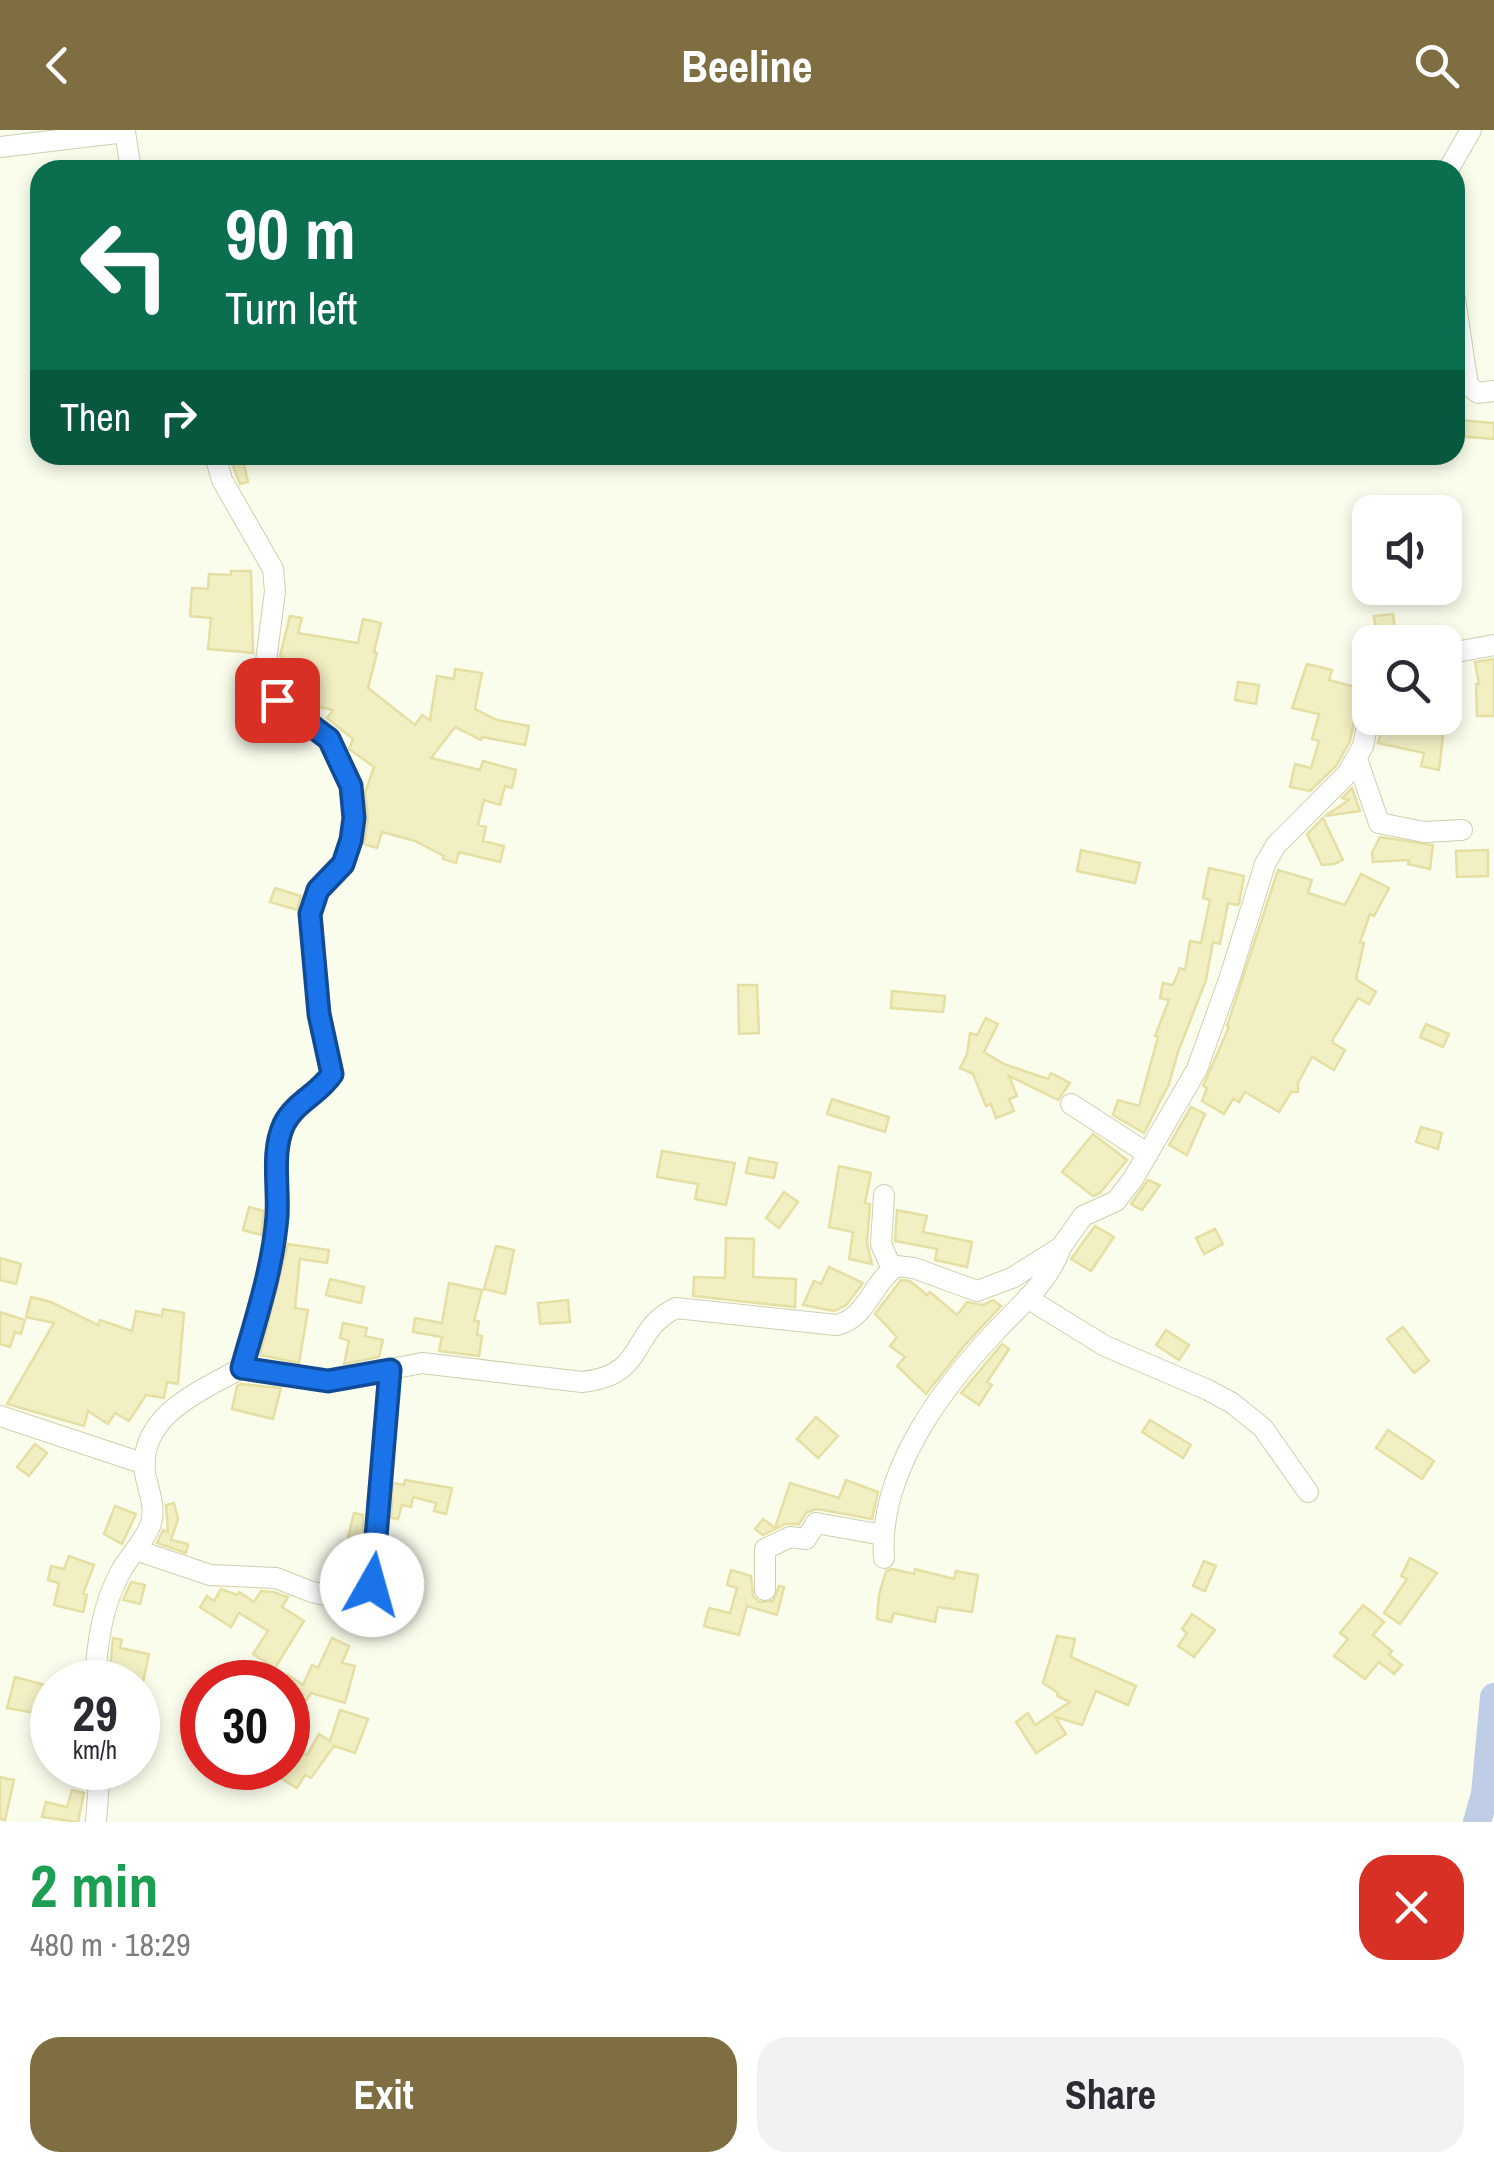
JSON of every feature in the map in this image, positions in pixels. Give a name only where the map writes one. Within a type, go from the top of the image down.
[{"type":"street","points":[[1454,160],[1472,130]]},
{"type":"street","points":[[0,148],[131,131],[130,160]]},
{"type":"street","points":[[1465,366],[1468,386],[1478,393],[1494,391]]},
{"type":"street","points":[[218,465],[222,480],[273,569],[275,591],[265,669],[269,686],[277,700],[329,739],[351,786],[354,818],[343,864],[318,890],[310,914],[319,1014],[332,1074],[322,1090],[291,1112],[283,1127],[277,1152],[277,1216],[268,1276],[242,1368]]},
{"type":"street","points":[[1462,651],[1494,645]]},
{"type":"street","points":[[884,1558],[883,1535],[898,1477],[913,1445],[973,1355],[1052,1270],[1061,1247],[1083,1216],[1116,1201],[1148,1154],[1197,1068],[1264,864],[1276,845],[1336,786],[1357,759],[1365,735]]},
{"type":"street","points":[[1357,759],[1378,823],[1424,832],[1462,830]]},
{"type":"street","points":[[1071,1104],[1148,1154]]},
{"type":"street","points":[[884,1195],[881,1244],[892,1269]]},
{"type":"street","points":[[96,1660],[109,1594],[153,1520],[144,1464],[147,1439],[156,1424],[210,1385],[242,1368],[328,1381],[422,1363],[582,1382],[601,1380],[616,1375],[632,1359],[650,1327],[676,1308],[836,1324],[849,1322],[878,1282],[902,1264],[977,1291],[1012,1278],[1061,1247]]},
{"type":"street","points":[[1028,1298],[1105,1346],[1232,1403],[1263,1428],[1308,1492]]},
{"type":"street","points":[[136,1550],[210,1574],[276,1578],[330,1598],[359,1602],[365,1598],[372,1585],[377,1556],[376,1505],[390,1370]]},
{"type":"street","points":[[0,1416],[144,1464]]},
{"type":"street","points":[[764,1590],[765,1549],[790,1537],[806,1539],[816,1523],[883,1535]]},
{"type":"street","points":[[96,1822],[98,1790]]},
{"type":"building","points":[[1465,421],[1494,423],[1494,439],[1465,437]]},
{"type":"building","points":[[233,465],[244,465],[248,482],[240,484]]},
{"type":"building","points":[[231,571],[251,571],[253,653],[208,649],[211,618],[190,616],[192,588],[208,589],[209,574],[231,575]]},
{"type":"building","points":[[1393,614],[1394,625],[1375,625],[1374,616]]},
{"type":"building","points":[[290,616],[302,618],[298,633],[358,643],[363,619],[381,623],[368,688],[415,725],[422,715],[430,720],[437,676],[454,679],[455,669],[482,673],[475,709],[497,720],[529,726],[525,745],[482,737],[481,740],[455,727],[431,758],[480,770],[483,761],[516,770],[512,788],[505,786],[500,805],[484,800],[478,825],[486,827],[483,841],[504,846],[500,862],[459,852],[456,863],[415,841],[382,832],[377,848],[364,844],[368,819],[365,793],[374,767],[349,749],[353,739],[327,718],[333,710],[305,704],[294,696],[296,685],[282,681],[280,656]]},
{"type":"building","points":[[1494,659],[1494,716],[1477,716],[1479,684],[1475,662]]},
{"type":"building","points":[[1307,664],[1332,670],[1329,680],[1352,686],[1350,741],[1336,766],[1310,791],[1290,787],[1295,764],[1311,768],[1319,741],[1312,739],[1319,714],[1292,708]]},
{"type":"building","points":[[1238,682],[1259,685],[1256,704],[1235,700]]},
{"type":"building","points":[[1380,735],[1443,735],[1439,770],[1421,766],[1424,753],[1378,743]]},
{"type":"building","points":[[1352,788],[1360,811],[1325,816],[1349,800],[1342,798]]},
{"type":"building","points":[[1323,818],[1343,860],[1334,864],[1322,865],[1307,834]]},
{"type":"building","points":[[1380,837],[1433,845],[1430,869],[1408,864],[1409,860],[1373,862],[1372,853]]},
{"type":"building","points":[[1081,850],[1140,863],[1135,883],[1077,871]]},
{"type":"building","points":[[1488,850],[1488,876],[1457,877],[1456,851]]},
{"type":"building","points":[[1209,868],[1244,876],[1239,903],[1228,903],[1220,944],[1213,942],[1206,980],[1169,1084],[1144,1133],[1113,1115],[1118,1100],[1139,1106],[1158,1037],[1155,1036],[1169,1000],[1160,998],[1163,983],[1173,985],[1180,968],[1185,970],[1190,941],[1201,943],[1210,900],[1203,898]]},
{"type":"building","points":[[1278,870],[1312,880],[1308,893],[1345,905],[1361,874],[1389,888],[1374,916],[1370,914],[1360,942],[1364,943],[1356,979],[1376,992],[1369,1004],[1358,998],[1333,1039],[1345,1050],[1334,1070],[1312,1057],[1298,1083],[1298,1092],[1291,1092],[1279,1112],[1245,1092],[1239,1102],[1233,1099],[1224,1114],[1202,1101],[1207,1088],[1203,1086],[1229,1027]]},
{"type":"building","points":[[275,888],[301,896],[297,910],[270,902]]},
{"type":"building","points":[[738,985],[757,985],[759,1033],[739,1034]]},
{"type":"building","points":[[892,991],[945,996],[943,1012],[891,1008]]},
{"type":"building","points":[[986,1018],[998,1024],[984,1052],[1004,1064],[1048,1079],[1051,1073],[1070,1083],[1058,1100],[1009,1076],[1017,1096],[1009,1099],[1014,1111],[996,1118],[991,1104],[986,1106],[973,1074],[960,1068],[970,1033],[977,1035]]},
{"type":"building","points":[[1426,1024],[1449,1034],[1443,1047],[1420,1037]]},
{"type":"building","points":[[832,1099],[889,1117],[885,1132],[827,1114]]},
{"type":"building","points":[[1191,1107],[1205,1114],[1187,1155],[1169,1145]]},
{"type":"building","points":[[1421,1127],[1442,1133],[1438,1149],[1416,1142]]},
{"type":"building","points":[[1093,1134],[1127,1160],[1100,1193],[1093,1196],[1062,1172]]},
{"type":"building","points":[[662,1151],[735,1163],[726,1205],[695,1199],[698,1184],[657,1177]]},
{"type":"building","points":[[749,1158],[777,1163],[774,1178],[746,1173]]},
{"type":"building","points":[[839,1166],[871,1173],[865,1203],[870,1204],[867,1243],[872,1264],[849,1259],[853,1232],[829,1227]]},
{"type":"building","points":[[1148,1180],[1160,1185],[1142,1210],[1131,1204]]},
{"type":"building","points":[[784,1192],[798,1202],[779,1228],[766,1218]]},
{"type":"building","points":[[249,1207],[264,1211],[261,1235],[243,1230]]},
{"type":"building","points":[[897,1210],[927,1216],[923,1232],[972,1242],[967,1267],[935,1260],[937,1249],[895,1241]]},
{"type":"building","points":[[1095,1226],[1114,1237],[1091,1271],[1071,1259]]},
{"type":"building","points":[[1215,1229],[1223,1244],[1204,1254],[1196,1238]]},
{"type":"building","points":[[726,1238],[754,1239],[753,1277],[796,1279],[795,1307],[693,1296],[694,1277],[725,1278]]},
{"type":"building","points":[[288,1244],[329,1250],[327,1263],[300,1259],[295,1308],[308,1310],[299,1363],[260,1355]]},
{"type":"building","points":[[496,1246],[514,1250],[505,1294],[484,1289]]},
{"type":"building","points":[[0,1258],[21,1264],[16,1284],[0,1280]]},
{"type":"building","points":[[829,1267],[863,1283],[846,1305],[834,1311],[803,1305],[814,1281],[821,1284]]},
{"type":"building","points":[[330,1279],[364,1287],[361,1303],[326,1295]]},
{"type":"building","points":[[901,1280],[910,1281],[927,1295],[930,1292],[957,1315],[967,1302],[983,1305],[993,1300],[1001,1306],[926,1394],[897,1366],[905,1357],[890,1346],[897,1337],[875,1314]]},
{"type":"building","points":[[449,1283],[482,1290],[474,1321],[479,1321],[477,1335],[482,1336],[479,1356],[439,1351],[442,1337],[413,1332],[415,1318],[442,1323]]},
{"type":"building","points":[[31,1297],[51,1302],[98,1325],[100,1320],[132,1331],[136,1311],[162,1316],[163,1309],[184,1313],[178,1384],[167,1382],[164,1398],[146,1395],[129,1421],[115,1413],[108,1424],[88,1411],[84,1426],[7,1404],[54,1323],[26,1317]]},
{"type":"building","points":[[568,1300],[570,1322],[540,1324],[538,1303]]},
{"type":"building","points":[[0,1312],[25,1320],[21,1334],[15,1332],[10,1347],[0,1344]]},
{"type":"building","points":[[343,1323],[367,1328],[365,1336],[383,1340],[379,1357],[344,1364],[349,1341],[340,1338]]},
{"type":"building","points":[[1403,1327],[1429,1361],[1414,1373],[1387,1339]]},
{"type":"building","points":[[1166,1330],[1189,1345],[1179,1360],[1156,1345]]},
{"type":"building","points":[[1002,1344],[1009,1349],[987,1382],[992,1385],[979,1405],[961,1393]]},
{"type":"building","points":[[237,1386],[281,1388],[273,1419],[232,1409]]},
{"type":"building","points":[[816,1417],[838,1436],[818,1458],[797,1439]]},
{"type":"building","points":[[1150,1420],[1191,1445],[1183,1458],[1142,1432]]},
{"type":"building","points":[[1388,1430],[1434,1461],[1422,1479],[1376,1448]]},
{"type":"building","points":[[35,1444],[47,1453],[29,1476],[17,1467]]},
{"type":"building","points":[[405,1480],[452,1488],[446,1514],[434,1511],[436,1503],[413,1497],[411,1507],[402,1505],[398,1519],[391,1518],[393,1483],[404,1485]]},
{"type":"building","points":[[846,1480],[878,1492],[872,1519],[817,1509],[807,1512],[799,1524],[785,1524],[763,1535],[755,1529],[763,1519],[775,1528],[790,1483],[839,1498]]},
{"type":"building","points":[[174,1503],[178,1519],[171,1540],[188,1544],[186,1553],[157,1543],[163,1530],[168,1532],[166,1505]]},
{"type":"building","points":[[115,1506],[136,1514],[122,1544],[104,1534]]},
{"type":"building","points":[[354,1513],[363,1515],[363,1542],[348,1538]]},
{"type":"building","points":[[69,1556],[94,1565],[83,1594],[87,1595],[83,1612],[54,1605],[59,1583],[48,1580],[51,1566],[64,1569]]},
{"type":"building","points":[[1410,1558],[1437,1573],[1400,1624],[1384,1613],[1407,1579],[1401,1576]]},
{"type":"building","points":[[1204,1561],[1216,1566],[1205,1591],[1193,1586]]},
{"type":"building","points":[[915,1569],[954,1579],[956,1571],[978,1575],[972,1612],[938,1607],[935,1622],[894,1613],[891,1622],[877,1619],[886,1571],[914,1574]]},
{"type":"building","points":[[731,1570],[751,1576],[753,1596],[759,1602],[773,1601],[779,1586],[784,1587],[777,1615],[747,1606],[739,1635],[704,1626],[709,1608],[730,1613],[737,1588],[727,1585]]},
{"type":"building","points":[[131,1582],[145,1585],[140,1604],[123,1600]]},
{"type":"building","points":[[221,1589],[237,1595],[239,1592],[254,1602],[261,1591],[273,1592],[288,1597],[282,1607],[304,1621],[280,1660],[262,1660],[253,1654],[268,1631],[239,1613],[231,1627],[200,1607],[207,1596],[214,1601]]},
{"type":"building","points":[[1363,1605],[1384,1622],[1373,1635],[1402,1665],[1394,1674],[1379,1662],[1365,1679],[1334,1656],[1348,1639],[1340,1633]]},
{"type":"building","points":[[1192,1614],[1215,1630],[1194,1657],[1178,1646],[1187,1633],[1182,1629]]},
{"type":"building","points":[[1057,1636],[1075,1639],[1071,1657],[1136,1686],[1128,1705],[1096,1691],[1082,1725],[1055,1717],[1066,1734],[1036,1753],[1016,1722],[1028,1713],[1035,1725],[1070,1702],[1043,1683]]},
{"type":"building","points":[[113,1638],[122,1640],[120,1648],[149,1654],[148,1660],[111,1660]]},
{"type":"building","points":[[332,1638],[349,1646],[342,1663],[355,1666],[345,1703],[310,1695],[310,1669],[312,1665],[318,1668]]},
{"type":"building","points":[[15,1677],[30,1681],[30,1712],[7,1708]]},
{"type":"building","points":[[340,1710],[368,1719],[355,1753],[334,1746],[310,1778],[310,1750],[319,1734],[330,1741]]},
{"type":"building","points":[[0,1777],[14,1780],[5,1820],[0,1819]]},
{"type":"building","points":[[72,1790],[84,1793],[78,1822],[42,1817],[46,1802],[67,1807]]},
{"type":"waterway","points":[[1477,1822],[1485,1794],[1494,1697]]},
{"type":"route","points":[[277,700],[329,739],[351,786],[354,818],[343,864],[318,890],[310,914],[319,1014],[332,1074],[322,1090],[291,1112],[283,1127],[277,1152],[277,1216],[268,1276],[242,1368],[328,1381],[390,1370],[372,1585]]}]
